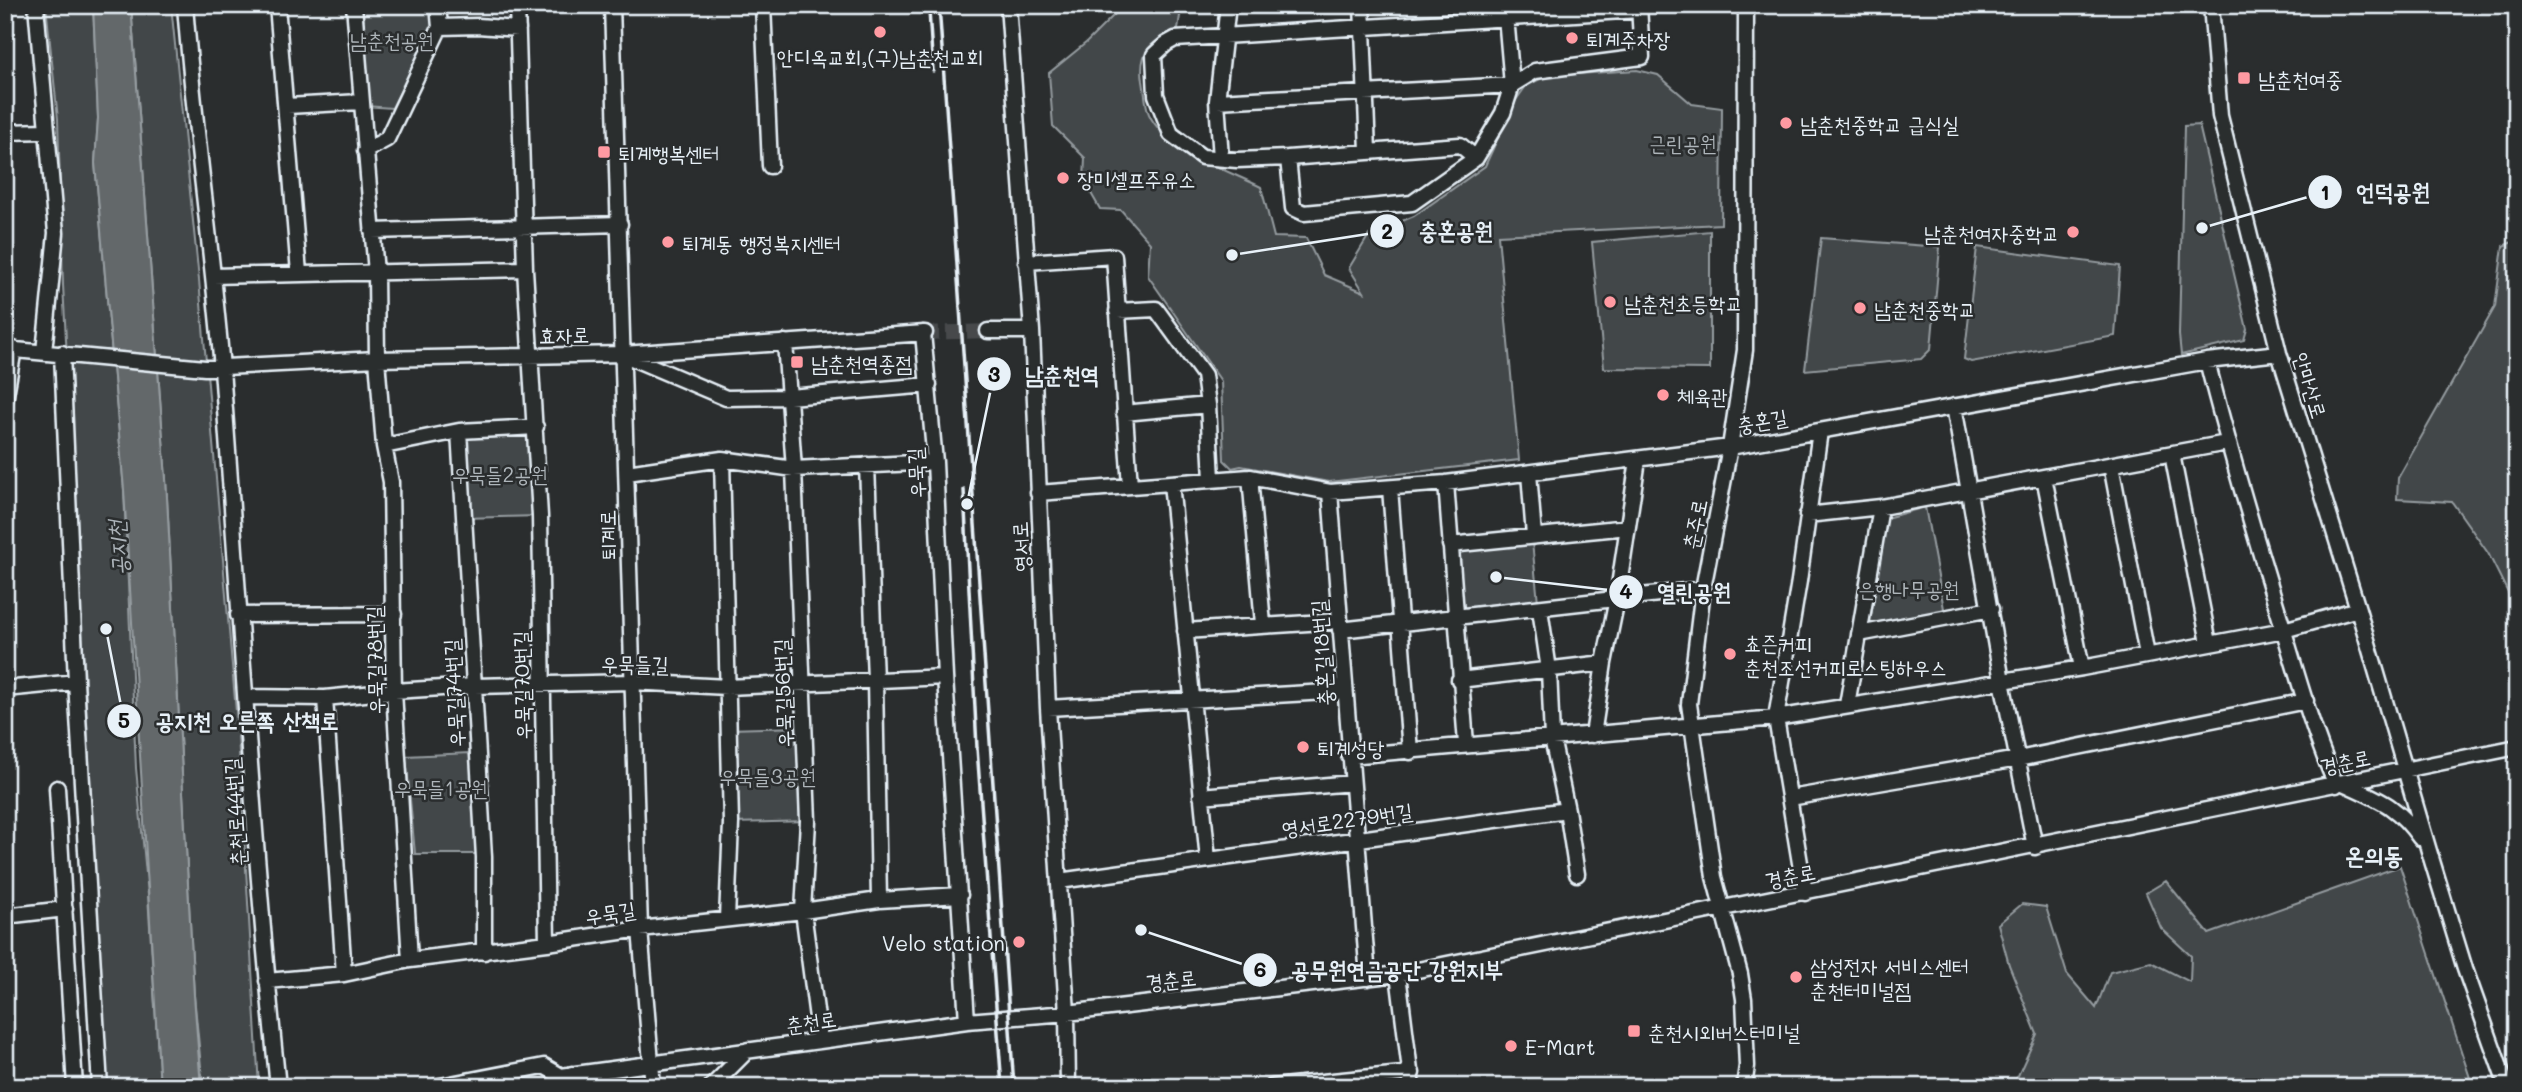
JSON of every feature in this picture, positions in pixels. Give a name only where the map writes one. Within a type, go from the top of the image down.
[{"type":"street","points":[[36,5],[56,233],[44,352]]},
{"type":"street","name":"춘천로44번길","points":[[185,5],[222,367],[238,615],[278,1087]]},
{"type":"street","points":[[277,5],[299,273]]},
{"type":"street","name":"우묵길78번길","points":[[354,5],[376,273],[377,359],[384,446],[391,482],[394,691],[410,960]]},
{"type":"street","points":[[365,151],[387,139],[440,27],[438,5]]},
{"type":"street","name":"우묵길70번길","points":[[517,5],[525,270],[536,426],[547,943]]},
{"type":"street","name":"퇴계로","points":[[612,5],[640,929],[653,1087]]},
{"type":"street","points":[[763,5],[770,166]]},
{"type":"street","name":"영서로","points":[[1008,5],[1032,331],[1048,708],[1067,1013],[1068,1087]]},
{"type":"street","points":[[1221,158],[1217,101],[1228,5]]},
{"type":"street","points":[[1362,5],[1368,151]]},
{"type":"street","name":"춘주로","points":[[1744,1087],[1747,1066],[1744,999],[1714,877],[1689,704],[1703,589],[1745,350],[1746,5]]},
{"type":"street","name":"안마산로","points":[[2211,5],[2221,116],[2279,353],[2358,609],[2428,851],[2465,969],[2507,1087]]},
{"type":"street","points":[[1217,101],[1512,85],[1535,71],[1642,57],[1639,8],[1505,11],[1364,26],[1175,39],[1154,55],[1156,95],[1171,134],[1202,157],[1237,160],[1289,158],[1460,145],[1476,158]]},
{"type":"street","points":[[1289,158],[1293,208],[1304,213],[1412,203],[1476,158],[1503,113],[1512,85],[1505,11]]},
{"type":"street","points":[[440,27],[518,29]]},
{"type":"street","points":[[286,106],[361,103]]},
{"type":"street","points":[[5,132],[47,131]]},
{"type":"street","points":[[372,231],[620,224]]},
{"type":"street","points":[[1026,262],[1114,256],[1130,486]]},
{"type":"street","points":[[212,276],[525,270]]},
{"type":"street","points":[[1117,311],[1156,309],[1204,375],[1212,479]]},
{"type":"street","points":[[988,331],[1032,331]]},
{"type":"street","name":"효자로","points":[[66,354],[205,368],[377,359],[623,354],[924,333]]},
{"type":"street","name":"우묵길","points":[[924,333],[936,462],[967,1021]]},
{"type":"street","name":"우묵길56번길","points":[[785,342],[794,469],[808,821],[803,911],[820,1041]]},
{"type":"street","points":[[5,400],[10,349],[66,354],[76,682],[100,1087]]},
{"type":"street","name":"충혼길","points":[[1038,493],[1250,477],[1330,492],[1530,473],[1730,447],[2207,361],[2279,353]]},
{"type":"street","points":[[623,354],[726,398],[789,397],[929,385]]},
{"type":"street","points":[[2207,361],[2227,443],[2321,751],[2339,784],[2395,808],[2407,819],[2428,851]]},
{"type":"street","points":[[1124,413],[1208,404]]},
{"type":"street","points":[[1954,405],[2002,681],[2035,847]]},
{"type":"street","points":[[384,446],[460,431],[536,426]]},
{"type":"street","name":"우묵길74번길","points":[[460,431],[484,857],[484,952]]},
{"type":"street","points":[[1805,893],[1776,718],[1820,431]]},
{"type":"street","points":[[1807,515],[1970,491],[2227,443]]},
{"type":"street","points":[[2172,454],[2209,643]]},
{"type":"street","points":[[627,473],[722,459],[794,469],[936,462]]},
{"type":"street","points":[[722,459],[731,823],[727,919]]},
{"type":"street","points":[[1593,735],[1638,460]]},
{"type":"street","points":[[2111,465],[2147,655]]},
{"type":"street","points":[[867,466],[879,900]]},
{"type":"street","points":[[1530,473],[1534,536]]},
{"type":"street","points":[[1250,477],[1263,624]]},
{"type":"street","points":[[2044,477],[2082,668]]},
{"type":"street","points":[[1446,482],[1466,744]]},
{"type":"street","points":[[1171,484],[1208,860]]},
{"type":"street","points":[[1390,488],[1410,752]]},
{"type":"street","name":"충혼길18번길","points":[[1330,492],[1368,978]]},
{"type":"street","points":[[1847,705],[1881,506]]},
{"type":"street","points":[[1450,545],[1628,527]]},
{"type":"street","points":[[1185,631],[1263,624],[1400,625],[1703,589]]},
{"type":"street","points":[[1540,609],[1549,670],[1552,738],[1577,874]]},
{"type":"street","points":[[1859,634],[1991,609]]},
{"type":"street","points":[[1349,756],[1776,718],[2082,668],[2284,630],[2358,609]]},
{"type":"street","points":[[238,615],[394,614]]},
{"type":"street","points":[[1460,680],[1604,663]]},
{"type":"street","name":"우묵들길","points":[[246,697],[325,698],[474,686],[631,682],[727,687],[946,677]]},
{"type":"street","points":[[5,689],[76,682]]},
{"type":"street","points":[[1048,708],[1344,691]]},
{"type":"street","points":[[325,698],[344,974]]},
{"type":"street","points":[[1790,798],[2018,759],[2306,701]]},
{"type":"street","name":"경춘로","points":[[1067,1013],[1398,974],[2035,847],[2517,747]]},
{"type":"street","points":[[1201,796],[1352,783]]},
{"type":"street","points":[[57,788],[75,1087]]},
{"type":"street","name":"영서로2279번길","points":[[1059,881],[1567,810]]},
{"type":"street","name":"우묵길","points":[[267,981],[344,974],[410,960],[640,929],[879,900],[960,895]]},
{"type":"street","points":[[5,916],[65,909]]},
{"type":"street","points":[[1272,1087],[1412,1080],[1398,974]]},
{"type":"street","name":"춘천로","points":[[435,1087],[544,1066],[562,1079],[652,1063],[967,1021],[1067,1013]]},
{"type":"street","points":[[711,1087],[748,1050]]},
{"type":"street","points":[[562,1079],[586,1087]]},
{"type":"green space","points":[[46,5],[93,5],[98,118],[95,163],[124,490],[136,768],[148,895],[160,1087],[107,1087],[63,285],[58,119]]},
{"type":"green space","points":[[131,5],[171,5],[199,280],[238,735],[259,1087],[203,1087],[194,995],[166,479]]},
{"type":"green space","name":"남춘천공원","points":[[433,5],[435,23],[392,108],[365,106],[358,8]]},
{"type":"green space","name":"근린공원","points":[[1148,5],[1174,5],[1181,9],[1178,29],[1154,43],[1143,61],[1147,106],[1157,127],[1168,138],[1198,158],[1261,187],[1274,237],[1306,238],[1324,275],[1364,292],[1349,268],[1369,235],[1414,216],[1485,166],[1514,103],[1526,86],[1546,76],[1637,70],[1658,75],[1692,104],[1722,108],[1721,224],[1498,235],[1519,460],[1329,482],[1241,466],[1232,468],[1224,460],[1221,381],[1148,276],[1150,243],[1121,210],[1100,209],[1084,181],[1085,158],[1053,126],[1049,73],[1087,42],[1116,13]]},
{"type":"green space","points":[[2199,125],[2247,329],[2244,340],[2181,355],[2179,335],[2184,126]]},
{"type":"green space","points":[[1710,231],[1710,369],[1604,368],[1592,242]]},
{"type":"green space","points":[[1821,238],[1940,247],[1931,349],[1921,359],[1805,370]]},
{"type":"green space","points":[[2517,240],[2517,597],[2509,595],[2488,553],[2452,502],[2397,499],[2398,478],[2495,307],[2503,246]]},
{"type":"green space","points":[[1977,247],[2120,266],[2115,336],[1971,362],[1964,359]]},
{"type":"green space","name":"우묵들2공원","points":[[536,427],[540,516],[464,518],[459,431]]},
{"type":"green space","name":"은행나무공원","points":[[1925,507],[1945,614],[1870,623],[1886,518]]},
{"type":"green space","points":[[1532,542],[1538,602],[1459,610],[1454,551]]},
{"type":"green space","name":"우묵들3공원","points":[[804,727],[808,821],[731,823],[729,729]]},
{"type":"green space","name":"우묵들1공원","points":[[470,753],[477,854],[415,854],[406,756]]},
{"type":"green space","points":[[2400,866],[2473,1087],[2005,1087],[2016,1080],[2037,1034],[2009,965],[1998,924],[2022,904],[2046,907],[2067,974],[2096,1008],[2110,972],[2151,962],[2190,982],[2191,956],[2161,928],[2146,893],[2166,881],[2209,934]]},
{"type":"shaded area","points":[[93,5],[131,5],[166,479],[201,1087],[160,1087],[124,490],[95,163],[98,118]]},
{"type":"tunnel","points":[[925,333],[988,331]]},
{"type":"railway","points":[[939,5],[1014,1087]]},
{"type":"railway","points":[[929,11],[933,71]]},
{"type":"railway","points":[[964,490],[977,748],[1002,1087]]},
{"type":"place","name":"안디옥교회,(구)남춘천교회","points":[[880,32]]},
{"type":"place","name":"퇴계주차장","points":[[1572,38]]},
{"type":"place","name":"남춘천여중","points":[[2244,78]]},
{"type":"place","name":"남춘천중학교 급식실","points":[[1786,123]]},
{"type":"place","name":"퇴계행복센터","points":[[604,152]]},
{"type":"place","name":"장미셀프주유소","points":[[1063,178]]},
{"type":"place","name":"언덕공원","points":[[2202,228]]},
{"type":"place","name":"남춘천여자중학교","points":[[2073,232]]},
{"type":"place","name":"퇴계동 행정복지센터","points":[[668,242]]},
{"type":"place","name":"충혼공원","points":[[1232,255]]},
{"type":"place","name":"남춘천초등학교","points":[[1610,302]]},
{"type":"place","name":"남춘천중학교","points":[[1860,308]]},
{"type":"place","name":"남춘천역종점","points":[[797,362]]},
{"type":"place","name":"체육관","points":[[1663,395]]},
{"type":"place","name":"남춘천역","points":[[967,504]]},
{"type":"place","name":"열린공원","points":[[1496,577]]},
{"type":"place","name":"공지천 오른쪽 산책로","points":[[106,629]]},
{"type":"place","name":"쵸즌커피 춘천조선커피로스팅하우스","points":[[1730,654]]},
{"type":"place","name":"퇴계성당","points":[[1303,747]]},
{"type":"place","name":"공무원연금공단 강원지부","points":[[1141,930]]},
{"type":"place","name":"Velo station","points":[[1019,942]]},
{"type":"place","name":"삼성전자 서비스센터 춘천터미널점","points":[[1796,977]]},
{"type":"place","name":"춘천시외버스터미널","points":[[1634,1031]]},
{"type":"place","name":"E-Mart","points":[[1511,1046]]},
{"type":"district","name":"온의동","points":[[2374,854]]},
{"type":"water label","name":"공지천","points":[[117,548]]}]
